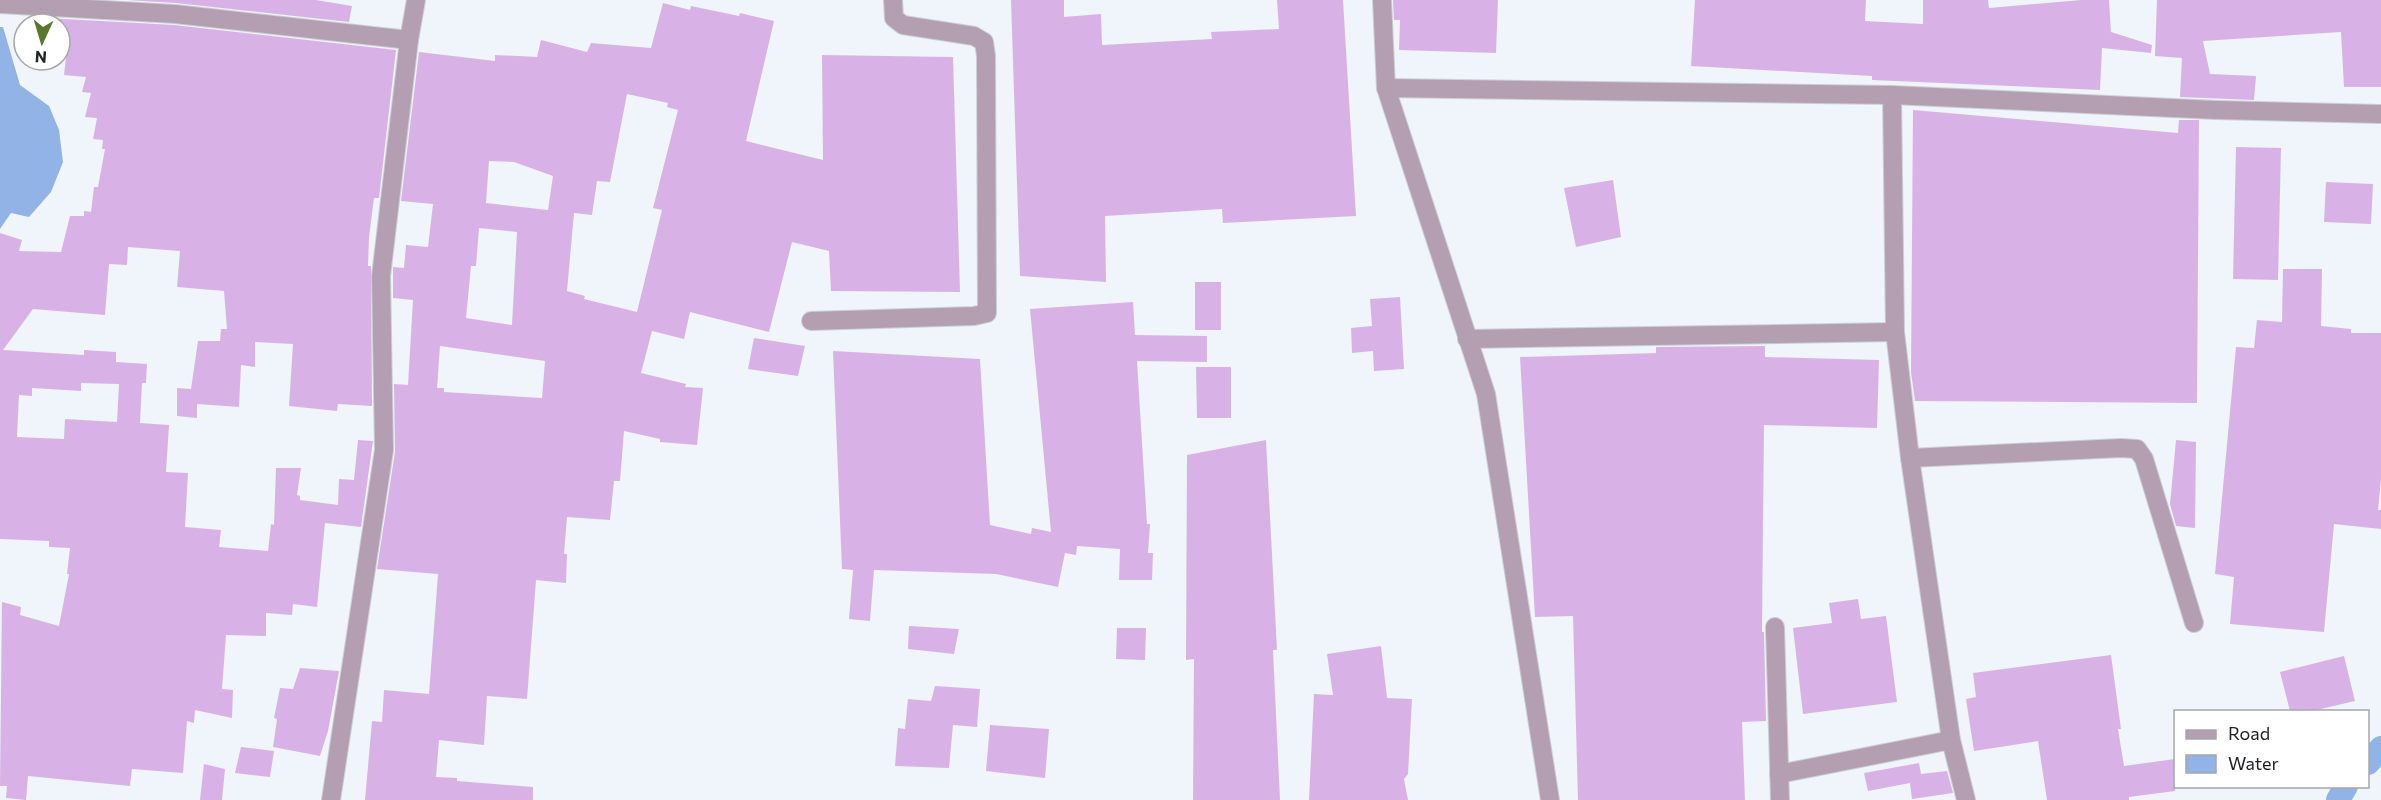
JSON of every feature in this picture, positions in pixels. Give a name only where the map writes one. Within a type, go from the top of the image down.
[{"type":"street","points":[[331,800],[384,450],[381,276],[409,40],[416,0]]},
{"type":"street","points":[[811,321],[974,316],[987,313],[986,56],[984,42],[974,36],[903,25],[894,18],[893,0]]},
{"type":"street","points":[[1382,0],[1386,87],[1486,394],[1550,800]]},
{"type":"street","points":[[0,4],[175,14],[409,40]]},
{"type":"street","points":[[1386,87],[1892,95],[2216,110],[2381,114]]},
{"type":"street","points":[[1892,95],[1895,332],[1910,458],[1951,740],[1966,800]]},
{"type":"street","points":[[1467,339],[1895,332]]},
{"type":"street","points":[[1910,458],[2137,449],[2144,459],[2194,623]]},
{"type":"street","points":[[1775,627],[1780,800]]},
{"type":"street","points":[[1779,774],[1951,740]]},
{"type":"water","points":[[0,27],[3,27],[12,58],[12,72],[16,72],[20,85],[49,106],[59,130],[63,162],[51,192],[29,217],[11,213],[0,229]]},
{"type":"building","points":[[127,0],[316,0],[352,6],[349,22],[176,3]]},
{"type":"building","points":[[1011,0],[1064,0],[1064,17],[1101,14],[1102,45],[1212,39],[1211,32],[1279,29],[1277,0],[1343,0],[1356,216],[1223,223],[1222,209],[1105,216],[1106,282],[1020,276]]},
{"type":"building","points":[[1393,0],[1498,0],[1496,53],[1399,50],[1400,20],[1394,20]]},
{"type":"building","points":[[1695,0],[1866,0],[1865,21],[1923,24],[1923,0],[1988,0],[1989,8],[2081,0],[2109,0],[2111,32],[2152,45],[2151,53],[2102,48],[2100,90],[1872,80],[1872,76],[1691,66]]},
{"type":"building","points":[[2157,0],[2381,0],[2381,87],[2344,87],[2341,32],[2203,41],[2210,74],[2256,76],[2254,100],[2180,97],[2182,58],[2155,56]]},
{"type":"building","points":[[663,3],[690,10],[691,6],[739,16],[740,13],[774,21],[746,141],[823,160],[822,55],[953,57],[960,292],[831,291],[829,251],[792,242],[769,332],[690,312],[684,339],[652,331],[641,373],[686,384],[685,387],[703,388],[697,445],[660,442],[660,439],[624,431],[620,481],[614,481],[610,520],[567,517],[564,554],[567,554],[566,583],[536,580],[527,699],[487,696],[484,745],[439,740],[436,777],[457,778],[457,781],[533,787],[533,800],[365,800],[372,721],[382,722],[384,690],[429,694],[438,574],[377,569],[395,452],[394,384],[408,385],[413,300],[393,298],[393,267],[404,268],[406,245],[428,247],[433,204],[401,201],[419,52],[495,61],[495,55],[537,57],[541,40],[587,52],[591,43],[651,48]],"holes":[[[627,94],[668,103],[667,107],[678,110],[653,208],[662,210],[637,312],[584,299],[585,296],[567,291],[574,213],[592,215],[597,181],[610,182]],[[489,161],[514,162],[553,176],[548,210],[486,203]],[[479,228],[517,232],[512,325],[466,318],[471,266],[476,266]],[[440,346],[545,361],[542,398],[444,392],[444,388],[437,388]]]},
{"type":"building","points":[[72,19],[174,25],[396,50],[379,198],[374,198],[369,237],[372,406],[338,404],[337,411],[289,406],[293,344],[255,342],[255,367],[241,365],[239,407],[197,404],[197,418],[177,416],[177,388],[191,389],[198,341],[220,341],[221,329],[227,329],[224,291],[177,287],[180,251],[128,247],[127,265],[109,264],[105,315],[33,309],[3,350],[84,355],[84,350],[116,352],[116,362],[147,364],[146,383],[142,383],[140,423],[169,425],[166,472],[188,473],[185,527],[221,530],[219,547],[268,551],[271,524],[274,525],[276,468],[301,468],[297,495],[300,496],[300,500],[338,505],[339,479],[354,480],[358,440],[373,441],[361,527],[325,523],[317,607],[293,604],[292,615],[266,613],[266,636],[226,635],[222,689],[233,690],[232,718],[195,710],[194,723],[187,721],[183,773],[132,769],[130,786],[28,776],[26,800],[6,798],[7,786],[0,786],[2,602],[21,607],[20,615],[59,626],[69,574],[67,574],[70,548],[49,547],[49,541],[0,539],[0,233],[22,240],[19,251],[61,252],[70,216],[84,216],[84,211],[91,212],[94,187],[98,187],[105,149],[102,149],[103,140],[93,139],[97,118],[85,117],[91,93],[82,92],[86,77],[64,75],[64,72],[72,72]],"holes":[[[81,383],[119,384],[117,422],[65,419],[64,439],[17,437],[19,395],[32,396],[32,388],[81,391]]]},
{"type":"building","points":[[1913,110],[2178,133],[2179,120],[2199,120],[2197,403],[1915,401],[1911,372]]},
{"type":"building","points":[[2236,147],[2281,148],[2278,280],[2233,279]]},
{"type":"building","points":[[1613,180],[1621,237],[1576,247],[1564,188]]},
{"type":"building","points":[[2326,182],[2373,184],[2371,224],[2324,222]]},
{"type":"building","points":[[2283,269],[2322,269],[2321,326],[2351,329],[2351,333],[2381,333],[2381,479],[2378,510],[2381,510],[2381,529],[2334,524],[2324,632],[2230,624],[2234,577],[2215,574],[2236,347],[2254,348],[2257,320],[2282,322]]},
{"type":"building","points":[[1195,282],[1221,282],[1221,330],[1195,330]]},
{"type":"building","points":[[1400,297],[1404,369],[1374,371],[1373,351],[1352,353],[1351,328],[1372,326],[1370,299]]},
{"type":"building","points":[[1133,302],[1135,335],[1207,336],[1207,362],[1137,361],[1147,524],[1150,524],[1148,553],[1153,553],[1152,580],[1119,580],[1120,549],[1077,546],[1076,555],[1065,553],[1058,587],[996,574],[874,570],[870,621],[849,619],[853,570],[842,569],[833,351],[980,359],[990,525],[1031,534],[1032,528],[1051,532],[1030,309]]},
{"type":"building","points":[[754,338],[805,346],[798,376],[748,369]]},
{"type":"building","points":[[1765,346],[1765,357],[1879,360],[1877,428],[1764,425],[1762,632],[1764,632],[1766,721],[1742,722],[1745,800],[1578,800],[1573,616],[1535,617],[1520,357],[1656,353],[1656,347]]},
{"type":"building","points":[[1196,367],[1231,367],[1231,418],[1197,418]]},
{"type":"building","points":[[1266,440],[1277,650],[1273,650],[1280,800],[1193,800],[1194,659],[1186,660],[1187,455]]},
{"type":"building","points":[[2176,440],[2196,442],[2195,528],[2176,526],[2170,504]]},
{"type":"building","points":[[1858,599],[1861,619],[1886,616],[1897,702],[1803,714],[1793,628],[1832,623],[1829,603]]},
{"type":"building","points":[[909,626],[959,629],[954,654],[908,649]]},
{"type":"building","points":[[1117,628],[1146,628],[1145,660],[1116,659]]},
{"type":"building","points":[[1381,646],[1387,698],[1412,699],[1408,774],[1404,779],[1408,800],[1309,800],[1314,694],[1333,695],[1327,654]]},
{"type":"building","points":[[2111,655],[2124,766],[2174,759],[2175,791],[2129,797],[2129,800],[2047,800],[2038,741],[1974,751],[1966,699],[1976,697],[1973,673]]},
{"type":"building","points":[[2344,656],[2355,701],[2316,710],[2290,710],[2280,672]]},
{"type":"building","points":[[300,668],[339,671],[328,731],[320,756],[273,747],[277,719],[274,718],[280,688],[293,689]]},
{"type":"building","points":[[935,686],[980,689],[977,727],[953,725],[949,768],[895,766],[898,728],[905,729],[908,699],[931,701]]},
{"type":"building","points":[[990,725],[1049,729],[1045,778],[986,771]]},
{"type":"building","points":[[241,747],[274,751],[270,777],[235,773]]},
{"type":"building","points":[[1919,763],[1921,774],[1947,771],[1953,793],[1912,799],[1910,783],[1868,791],[1864,773]]},
{"type":"building","points":[[204,764],[225,769],[222,800],[200,800]]},
{"type":"waterway","points":[[2369,762],[2381,748]]},
{"type":"waterway","points":[[2338,800],[2345,788]]}]
